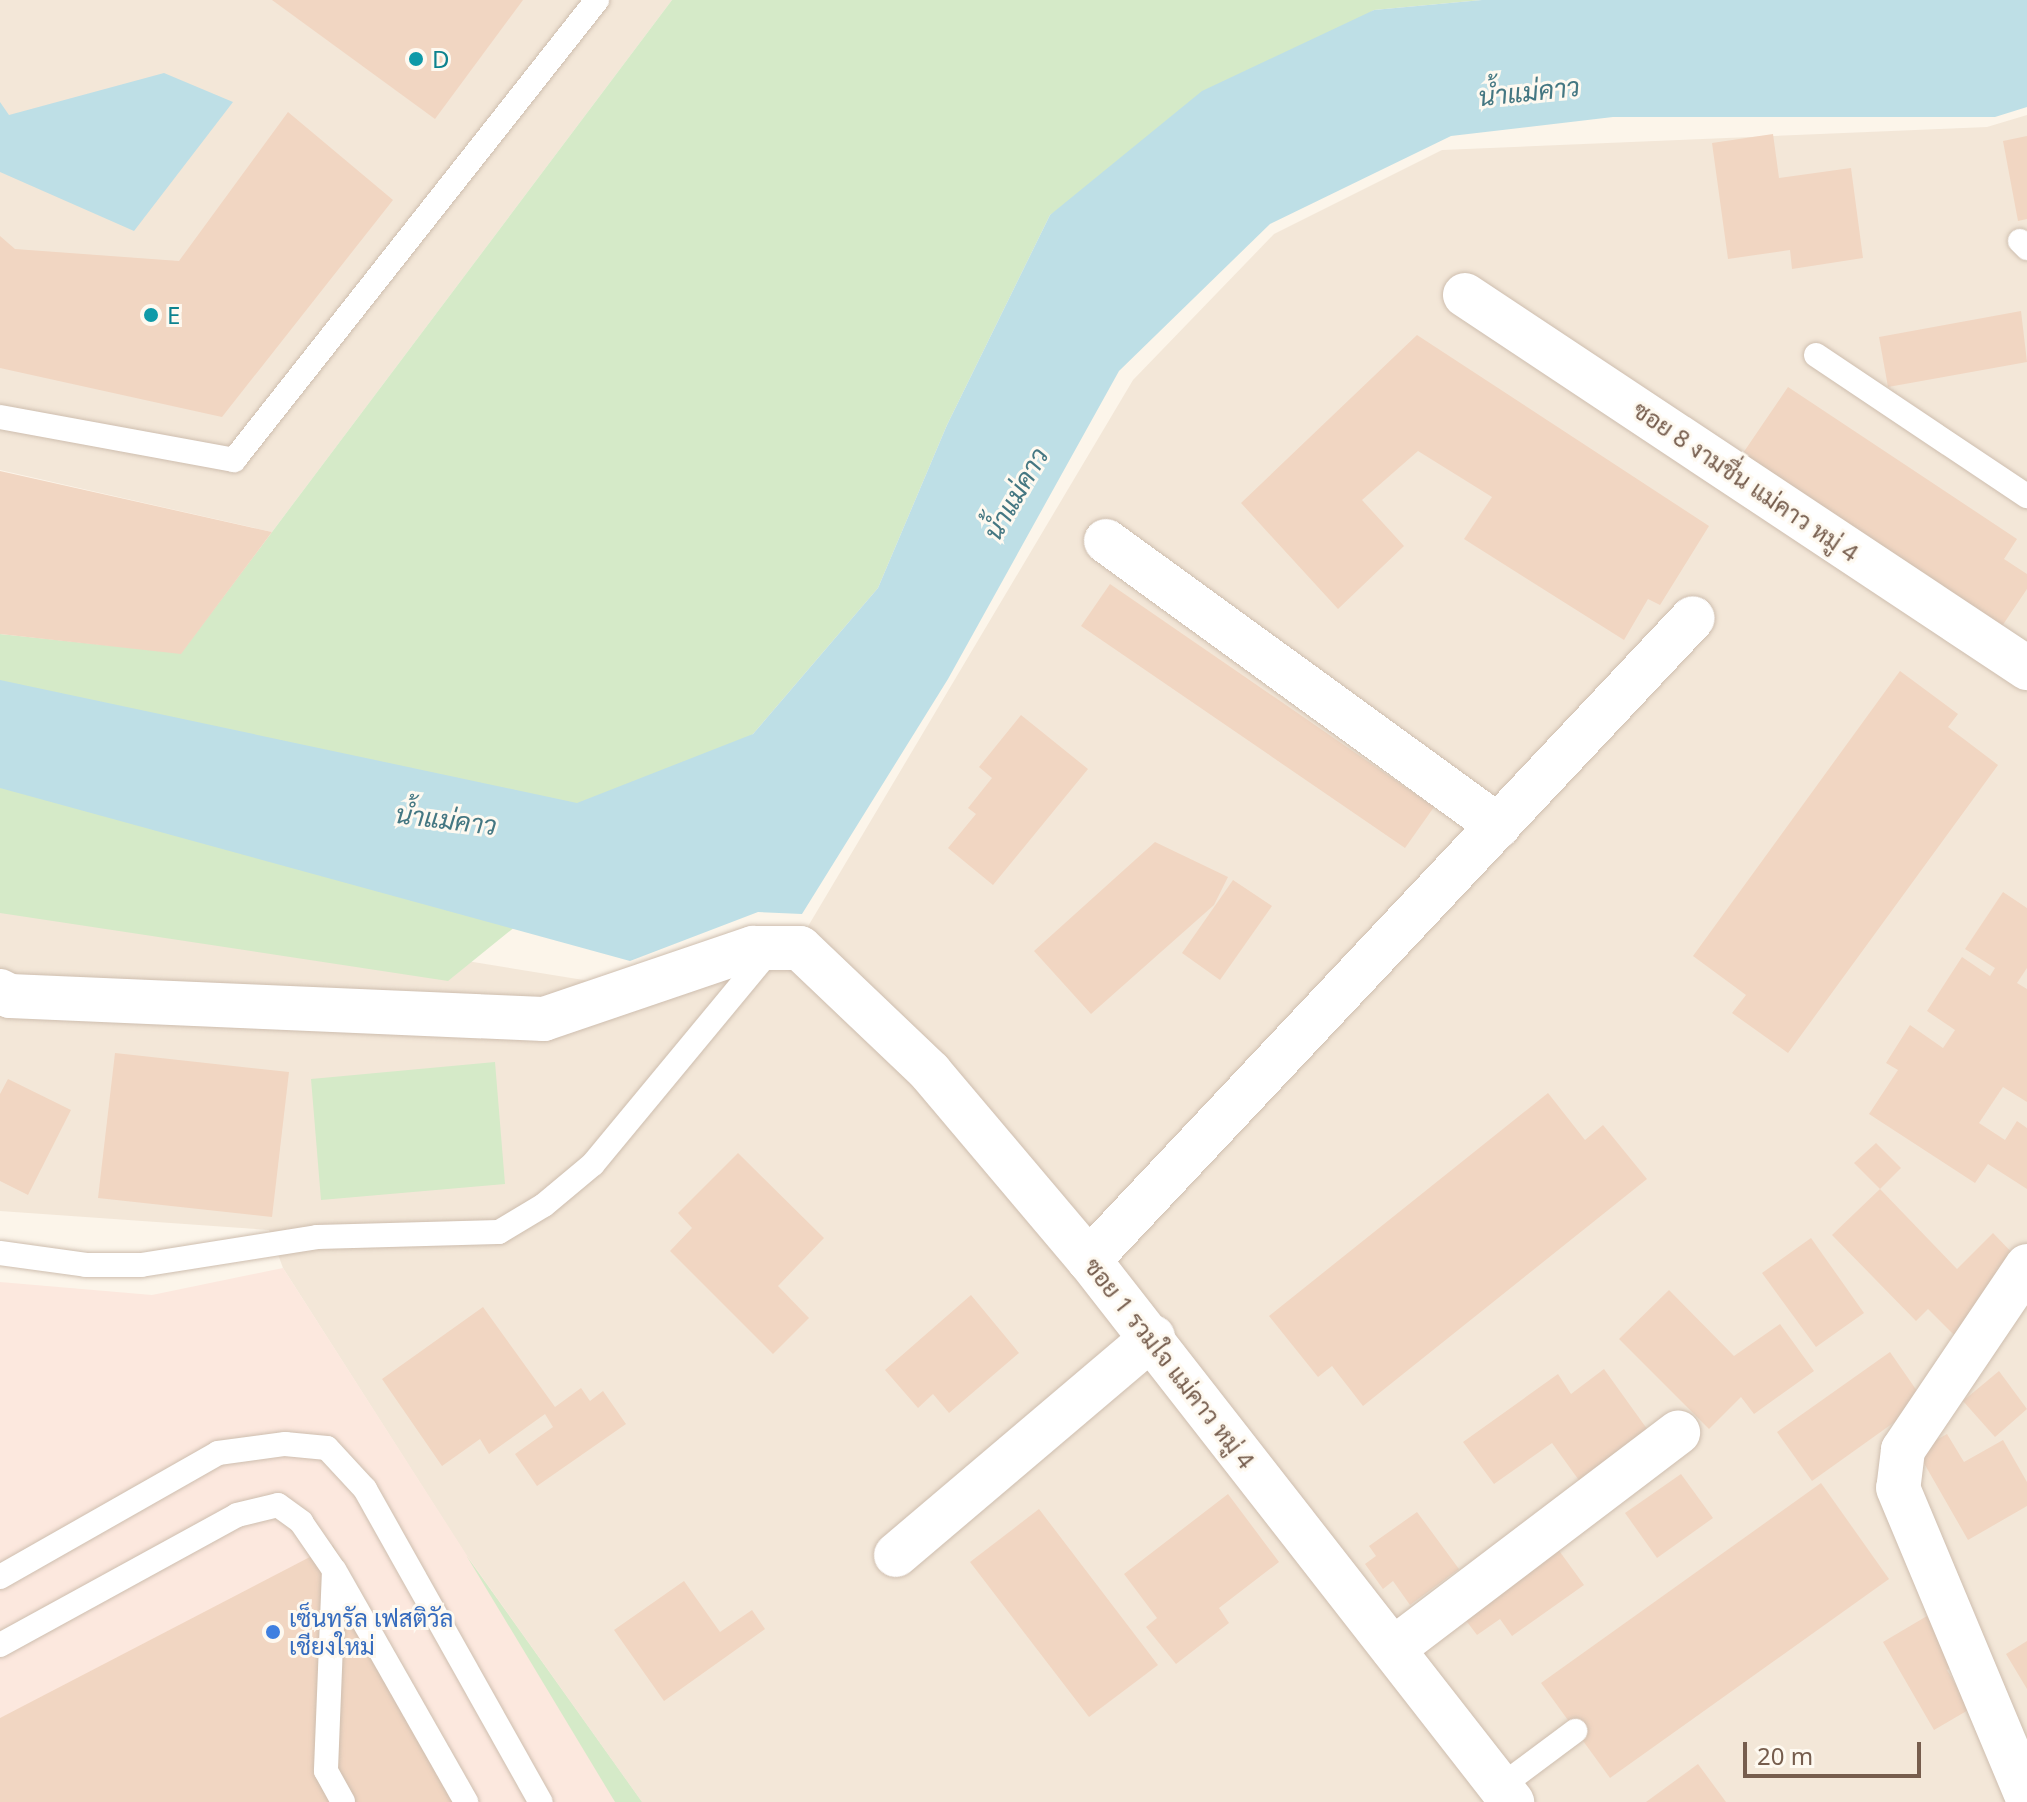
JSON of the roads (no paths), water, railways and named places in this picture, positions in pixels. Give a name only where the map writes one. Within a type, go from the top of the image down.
[{"type":"street","name":"ซอย 8 งามชื่น แม่คาว หมู่ 4","points":[[1465,295],[2027,668]]},
{"type":"street","points":[[1106,541],[1498,826]]},
{"type":"street","points":[[1089,1260],[1693,618]]},
{"type":"street","points":[[0,991],[10,996],[544,1019],[753,948],[785,948]]},
{"type":"street","name":"ซอย 1 รวมใจ แม่คาว หมู่ 4","points":[[785,948],[930,1072],[1153,1337],[1506,1795]]},
{"type":"street","points":[[2027,1266],[1903,1450],[1898,1488],[2027,1797]]},
{"type":"street","points":[[896,1555],[1153,1337]]},
{"type":"street","points":[[1393,1649],[1678,1433]]},
{"type":"lane","points":[[0,417],[234,460],[597,0]]},
{"type":"lane","points":[[1816,355],[2027,496]]},
{"type":"lane","points":[[0,1253],[86,1265],[141,1265],[317,1237],[499,1232],[544,1205],[593,1164],[785,948]]},
{"type":"lane","points":[[0,1577],[218,1453],[285,1444],[327,1448],[365,1489],[541,1802]]},
{"type":"lane","points":[[0,1645],[237,1515],[278,1505],[301,1522],[334,1570],[466,1802]]},
{"type":"lane","points":[[334,1570],[326,1771],[343,1802]]},
{"type":"lane","points":[[1506,1795],[1575,1731]]},
{"type":"water","name":"น้ำแม่คาว","points":[[1482,0],[2027,0],[2027,107],[1995,117],[1613,117],[1451,136],[1270,224],[1119,371],[948,679],[802,914],[758,912],[630,961],[0,788],[0,680],[577,803],[753,734],[878,588],[947,425],[1050,215],[1202,91],[1374,10]]},
{"type":"water","points":[[164,73],[233,102],[134,231],[0,172],[0,102],[9,115]]},
{"type":"place","name":"D","points":[[416,59]]},
{"type":"place","name":"E","points":[[151,315]]},
{"type":"place","name":"เซ็นทรัล เฟสติวัล เชียงใหม่","points":[[273,1632]]}]
